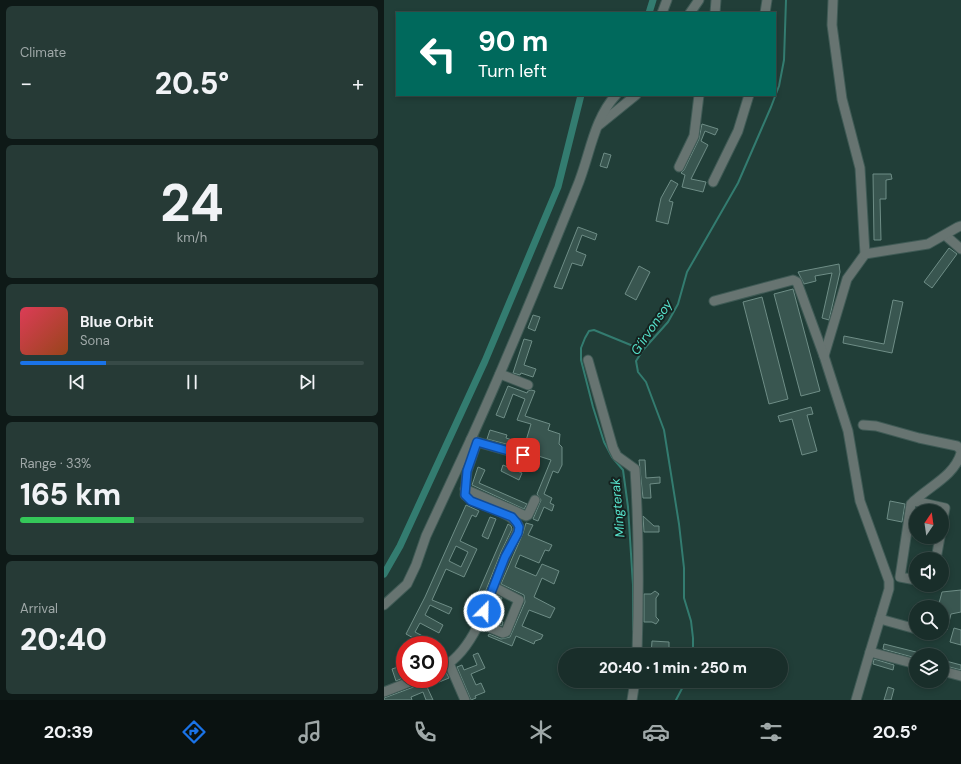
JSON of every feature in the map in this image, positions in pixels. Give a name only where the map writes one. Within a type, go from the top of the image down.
[{"type":"street","points":[[662,12],[667,0]]},
{"type":"street","points":[[691,12],[699,0]]},
{"type":"street","points":[[715,12],[716,0]]},
{"type":"street","points":[[765,12],[768,0]]},
{"type":"street","points":[[824,356],[847,279],[866,254],[860,168],[842,99],[832,26],[833,0]]},
{"type":"street","points":[[384,605],[407,584],[416,565],[426,536],[474,441],[578,184],[598,125],[607,106],[615,96]]},
{"type":"street","points":[[598,125],[635,96]]},
{"type":"street","points":[[679,167],[694,136],[699,96]]},
{"type":"street","points":[[713,182],[738,131],[749,96]]},
{"type":"street","points":[[866,254],[928,244],[945,236],[958,226],[961,226]]},
{"type":"street","points":[[945,236],[961,249]]},
{"type":"street","points":[[714,301],[793,280],[797,282],[824,356],[848,431],[860,501],[889,581],[880,619],[856,700]]},
{"type":"street","points":[[588,360],[613,448],[617,456],[635,469],[639,519],[639,629],[638,648]]},
{"type":"street","points":[[500,374],[528,385]]},
{"type":"street","points":[[863,425],[884,428],[919,438],[957,446],[960,456],[939,481],[911,504],[900,577],[909,579]]},
{"type":"street","points":[[474,441],[523,455]]},
{"type":"street","points":[[465,700],[450,663],[467,644],[479,623],[505,557],[518,533],[519,527],[512,517],[471,501],[465,495],[467,471],[474,441]]},
{"type":"street","points":[[466,489],[526,516],[528,515],[535,500]]},
{"type":"street","points":[[914,501],[927,504]]},
{"type":"street","points":[[479,623],[503,633],[506,632],[519,600],[494,587]]},
{"type":"street","points":[[880,619],[909,627]]},
{"type":"street","points":[[870,652],[909,662]]},
{"type":"street","points":[[949,673],[961,676]]},
{"type":"street","points":[[384,692],[396,687]]},
{"type":"street","points":[[632,700],[634,688]]},
{"type":"building","points":[[702,124],[718,129],[715,135],[705,131],[701,141],[708,145],[691,179],[706,182],[703,192],[682,187],[685,175],[681,173],[684,170],[699,139]]},
{"type":"building","points":[[604,153],[611,155],[607,168],[600,166]]},
{"type":"building","points":[[873,174],[891,174],[892,179],[886,180],[886,199],[880,199],[881,240],[874,240]]},
{"type":"building","points":[[671,180],[678,184],[669,201],[673,202],[668,224],[656,221],[661,198]]},
{"type":"building","points":[[578,227],[597,234],[595,240],[582,235],[576,251],[586,255],[582,266],[572,263],[562,289],[554,287]]},
{"type":"building","points":[[949,248],[957,254],[932,288],[924,282]]},
{"type":"building","points":[[839,264],[840,272],[829,320],[822,318],[832,273],[815,276],[816,281],[804,284],[798,272]]},
{"type":"building","points":[[639,266],[650,272],[636,300],[625,294]]},
{"type":"building","points":[[793,289],[820,391],[801,396],[774,294]]},
{"type":"building","points":[[762,297],[788,399],[769,404],[743,302]]},
{"type":"building","points":[[893,300],[903,302],[892,353],[843,343],[844,336],[884,344]]},
{"type":"building","points":[[533,315],[540,317],[535,331],[528,328]]},
{"type":"building","points":[[524,339],[532,341],[524,365],[536,369],[533,377],[521,373],[520,375],[513,373]]},
{"type":"building","points":[[508,386],[527,393],[531,390],[535,391],[525,416],[550,424],[548,430],[560,434],[559,444],[562,447],[562,465],[558,473],[553,471],[544,494],[552,498],[550,503],[554,505],[552,511],[544,507],[538,521],[533,519],[541,500],[537,494],[551,460],[529,453],[525,449],[487,439],[490,430],[507,435],[506,438],[525,444],[531,424],[517,420],[525,399],[513,394],[504,418],[496,415]]},
{"type":"building","points":[[811,407],[813,414],[807,415],[817,451],[802,455],[792,419],[780,422],[778,416]]},
{"type":"building","points":[[639,460],[645,460],[646,478],[660,477],[660,483],[650,484],[651,498],[643,498]]},
{"type":"building","points":[[503,465],[522,473],[519,480],[501,471]]},
{"type":"building","points":[[478,467],[485,470],[479,483],[527,504],[524,509],[472,485]]},
{"type":"building","points":[[890,501],[905,504],[902,522],[887,519]]},
{"type":"building","points":[[466,505],[479,511],[476,517],[472,515],[460,541],[477,549],[464,577],[446,569],[432,600],[452,608],[449,614],[430,605],[425,615],[443,625],[439,633],[420,623],[415,632],[423,636],[410,636],[406,634],[425,597]],"holes":[[[456,546],[468,552],[461,567],[449,561]]]},
{"type":"building","points":[[643,516],[654,526],[659,526],[659,532],[644,532]]},
{"type":"building","points":[[490,517],[496,519],[488,539],[482,536]]},
{"type":"building","points":[[526,523],[533,525],[528,535],[552,545],[549,551],[545,550],[539,563],[520,555],[515,567],[536,576],[542,564],[559,571],[554,584],[542,578],[534,597],[555,608],[550,618],[529,610],[522,626],[543,635],[541,639],[535,641],[534,644],[516,636],[512,646],[488,636],[489,634],[501,639],[510,637],[525,602],[524,595],[501,584]]},
{"type":"building","points":[[508,524],[512,529],[484,595],[478,593]]},
{"type":"building","points":[[961,590],[961,612],[951,614],[949,622],[949,600],[940,600],[942,592]]},
{"type":"building","points":[[655,591],[659,594],[656,598],[656,617],[659,620],[656,624],[652,622],[644,622],[644,594],[651,594]]},
{"type":"building","points":[[497,595],[502,598],[493,618],[503,622],[502,626],[487,620]]},
{"type":"building","points":[[954,628],[961,630],[961,645],[950,642]]},
{"type":"building","points":[[652,641],[669,642],[669,648],[652,648]]},
{"type":"building","points":[[884,644],[909,650],[909,656],[883,649]]},
{"type":"building","points":[[478,653],[485,668],[471,674],[476,685],[481,683],[485,692],[475,696],[476,698],[471,700],[457,667],[462,665],[464,670],[477,665],[473,655]]},
{"type":"building","points":[[874,659],[894,665],[893,670],[873,664]]},
{"type":"building","points":[[949,662],[961,665],[961,670],[949,667]]},
{"type":"building","points":[[396,668],[396,681],[392,669]]},
{"type":"building","points":[[888,687],[894,689],[891,700],[884,700]]},
{"type":"building","points":[[411,688],[427,688],[433,700],[426,700],[423,692],[411,697],[412,700],[384,700],[384,698]]},
{"type":"waterway","points":[[649,12],[653,0]]},
{"type":"waterway","name":"G‘irvonsoy","points":[[776,94],[784,60],[786,0]]},
{"type":"waterway","points":[[384,574],[400,546],[485,361],[558,187],[581,96]]},
{"type":"waterway","name":"G‘irvonsoy","points":[[693,648],[691,621],[684,598],[684,568],[679,524],[664,430],[646,382],[638,372],[636,361],[643,350],[668,322],[678,304],[687,272],[738,183],[775,96]]},
{"type":"waterway","name":"Mingterak","points":[[633,630],[633,585],[628,507],[623,470],[612,457],[604,442],[581,360],[581,348],[589,331],[594,330],[643,350]]},
{"type":"waterway","name":"G‘irvonsoy","points":[[676,700],[682,688]]},
{"type":"route","points":[[484,611],[505,557],[518,533],[519,527],[512,517],[471,501],[465,495],[467,471],[477,442],[523,455]]}]
